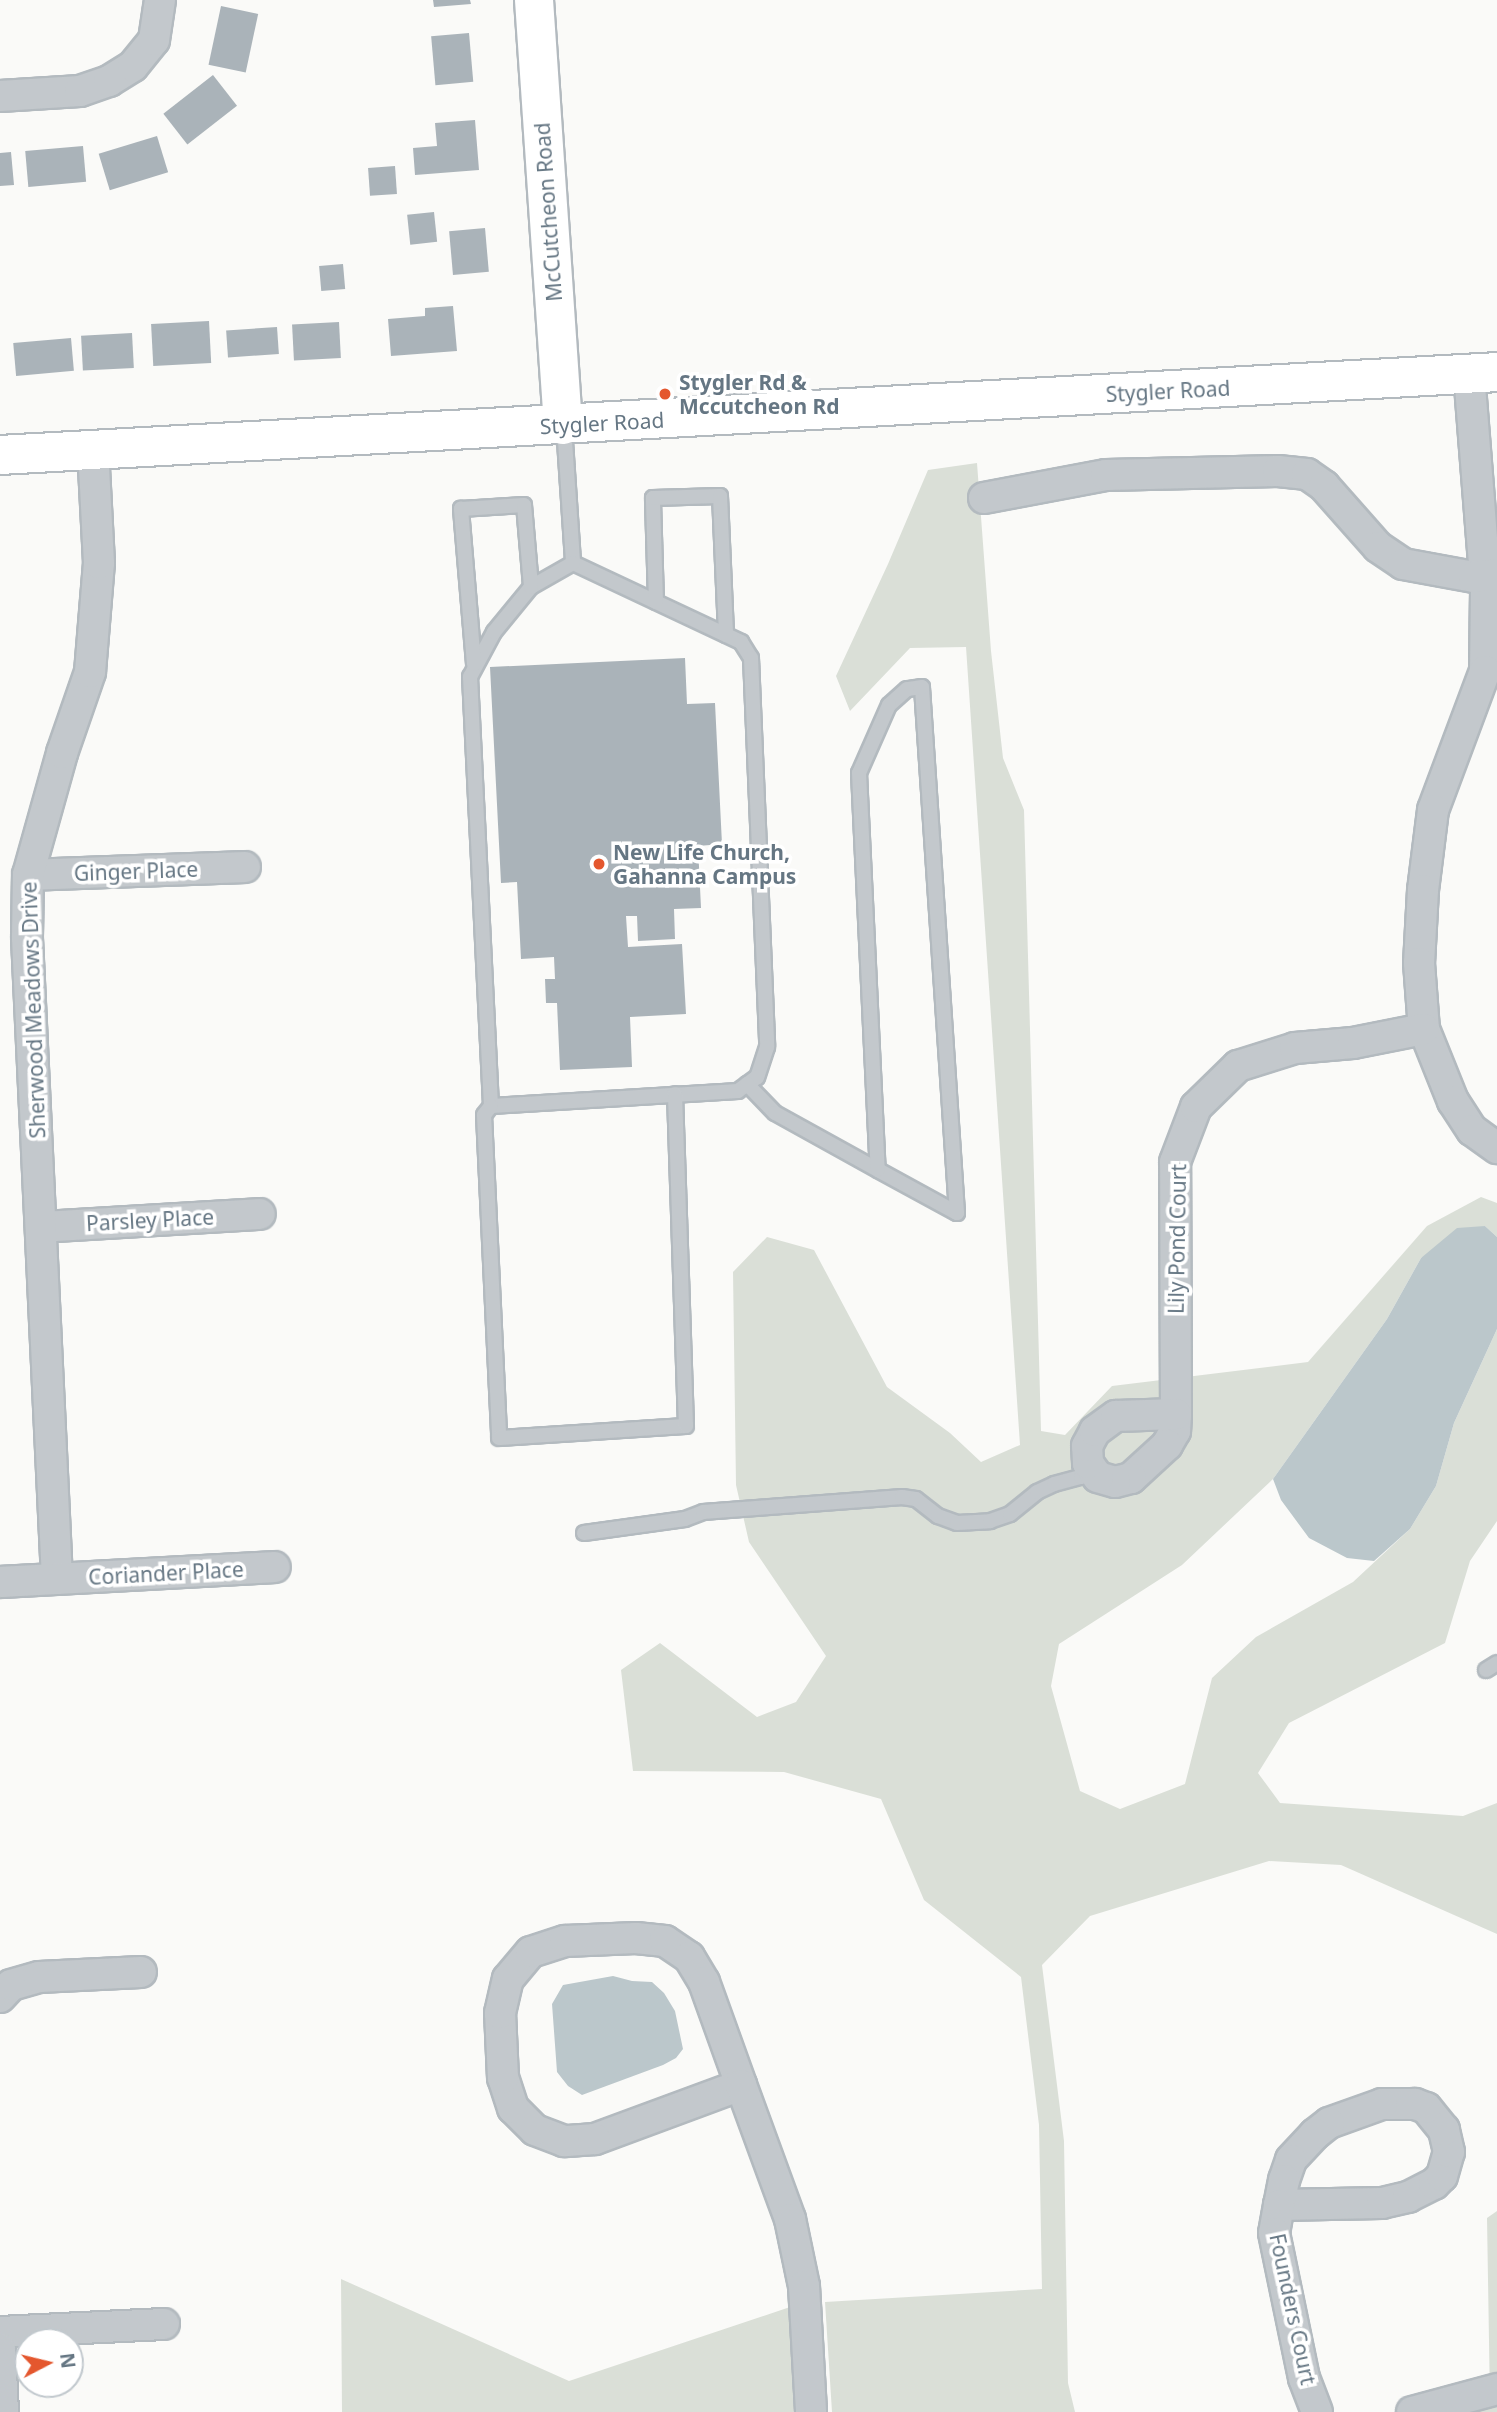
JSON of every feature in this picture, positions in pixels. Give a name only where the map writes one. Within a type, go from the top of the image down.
[{"type":"main road","name":"McCutcheon Road","points":[[534,0],[564,425]]},
{"type":"main road","name":"Stygler Road","points":[[0,455],[1483,373]]},
{"type":"street","points":[[0,96],[80,91],[109,81],[133,66],[154,40],[160,0]]},
{"type":"street","points":[[1483,373],[1491,575],[1486,671],[1433,810],[1423,890],[1419,963],[1424,1029],[1453,1101],[1472,1130],[1497,1148]]},
{"type":"street","name":"Sherwood Meadows Drive","points":[[57,1579],[27,937],[28,874],[62,753],[90,672],[99,563],[93,450]]},
{"type":"street","points":[[984,498],[1106,475],[1278,471],[1307,474],[1324,486],[1378,547],[1403,564],[1474,577],[1491,575]]},
{"type":"street","name":"Ginger Place","points":[[28,874],[245,867]]},
{"type":"street","name":"Lily Pond Court","points":[[1088,1463],[1098,1476],[1106,1479],[1115,1482],[1131,1478],[1167,1445],[1175,1431],[1175,1162],[1196,1107],[1238,1066],[1294,1048],[1353,1043],[1424,1029]]},
{"type":"street","name":"Parsley Place","points":[[41,1227],[260,1214]]},
{"type":"street","points":[[1088,1463],[1087,1446],[1095,1431],[1116,1416],[1176,1414]]},
{"type":"street","name":"Coriander Place","points":[[0,1582],[275,1567]]},
{"type":"street","points":[[741,2085],[595,2139],[564,2141],[535,2130],[513,2108],[503,2078],[500,2013],[508,1979],[531,1952],[565,1941],[636,1937],[665,1941],[689,1957],[704,1982],[790,2218],[804,2286],[811,2412]]},
{"type":"street","points":[[0,1997],[10,1985],[39,1977],[141,1972]]},
{"type":"street","name":"Founders Court","points":[[1279,2205],[1369,2204],[1408,2197],[1434,2184],[1442,2176],[1449,2152],[1444,2130],[1426,2108],[1415,2104],[1382,2104],[1346,2115],[1315,2134],[1292,2160],[1279,2205],[1274,2233],[1304,2378],[1317,2412]]},
{"type":"street","points":[[0,2332],[164,2324]]},
{"type":"street","points":[[0,2349],[3,2412]]},
{"type":"street","points":[[1412,2412],[1497,2389]]},
{"type":"lane","points":[[564,425],[573,563]]},
{"type":"lane","points":[[656,602],[653,498],[720,496],[726,635]]},
{"type":"lane","points":[[474,664],[461,509],[524,505],[531,587]]},
{"type":"lane","points":[[573,563],[531,587],[494,632],[474,664],[470,677],[491,1106],[484,1115],[499,1438],[686,1426],[675,1094]]},
{"type":"lane","points":[[491,1106],[738,1091],[757,1077],[767,1047],[751,657],[741,642],[573,563]]},
{"type":"lane","points":[[747,1084],[775,1113],[878,1170],[957,1213],[922,687],[907,688],[889,705],[859,773],[878,1170]]},
{"type":"lane","points":[[584,1533],[685,1519],[703,1512],[902,1497],[916,1499],[938,1516],[957,1523],[990,1521],[1010,1514],[1037,1492],[1081,1477],[1088,1463]]},
{"type":"shaded area","points":[[977,463],[991,651],[1003,758],[1024,810],[1041,1431],[1065,1435],[1112,1386],[1308,1362],[1427,1226],[1481,1197],[1497,1203],[1497,1237],[1485,1226],[1421,1258],[1387,1319],[1273,1479],[1182,1565],[1059,1644],[1051,1686],[1080,1791],[1120,1809],[1185,1784],[1212,1678],[1256,1637],[1353,1582],[1410,1529],[1436,1486],[1454,1423],[1497,1329],[1497,1521],[1470,1561],[1445,1643],[1289,1723],[1258,1773],[1280,1803],[1463,1816],[1497,1803],[1497,1934],[1341,1865],[1269,1861],[1090,1916],[1042,1965],[1064,2141],[1068,2383],[1075,2412],[832,2412],[825,2302],[1042,2289],[1039,2125],[1021,1977],[924,1900],[881,1799],[784,1772],[633,1771],[621,1670],[660,1643],[757,1717],[796,1702],[826,1656],[749,1542],[736,1485],[733,1272],[767,1237],[814,1250],[887,1387],[950,1433],[981,1462],[1020,1445],[966,647],[910,648],[850,711],[836,676],[928,470]]},
{"type":"shaded area","points":[[1485,1226],[1497,1237],[1497,1329],[1454,1423],[1436,1486],[1410,1529],[1374,1561],[1347,1558],[1309,1538],[1281,1500],[1273,1479],[1387,1319],[1421,1258],[1457,1228]]},
{"type":"shaded area","points":[[613,1976],[652,1982],[664,1993],[675,2011],[683,2049],[676,2058],[663,2065],[582,2095],[568,2086],[557,2072],[552,2004],[563,1985]]},
{"type":"shaded area","points":[[1497,2211],[1497,2412],[1460,2412],[1490,2403],[1487,2218]]},
{"type":"shaded area","points":[[341,2279],[569,2381],[796,2305],[801,2412],[342,2412]]},
{"type":"building","points":[[433,0],[470,0],[471,4],[434,7]]},
{"type":"building","points":[[221,6],[258,14],[246,73],[209,65]]},
{"type":"building","points":[[469,33],[473,82],[435,85],[431,36]]},
{"type":"building","points":[[213,75],[237,106],[187,145],[163,114]]},
{"type":"building","points":[[475,120],[479,170],[415,175],[413,148],[437,146],[435,123]]},
{"type":"building","points":[[157,136],[168,172],[110,190],[99,154]]},
{"type":"building","points":[[83,146],[86,182],[28,187],[25,151]]},
{"type":"building","points":[[11,152],[14,185],[0,186],[0,153]]},
{"type":"building","points":[[395,166],[397,194],[370,196],[368,168]]},
{"type":"building","points":[[434,212],[437,242],[410,245],[407,215]]},
{"type":"building","points":[[485,228],[489,272],[453,275],[449,231]]},
{"type":"building","points":[[343,264],[345,289],[321,291],[319,266]]},
{"type":"building","points":[[453,306],[457,351],[391,356],[388,319],[425,316],[425,308]]},
{"type":"building","points":[[209,321],[211,363],[153,366],[151,324]]},
{"type":"building","points":[[339,322],[341,358],[294,360],[292,324]]},
{"type":"building","points":[[277,327],[279,354],[228,357],[226,331]]},
{"type":"building","points":[[132,333],[134,368],[83,371],[81,336]]},
{"type":"building","points":[[71,338],[74,371],[16,376],[13,343]]},
{"type":"building","name":"New Life Church, Gahanna Campus","points":[[685,658],[687,704],[715,703],[722,844],[698,846],[701,908],[674,909],[675,939],[638,941],[637,916],[626,916],[628,947],[682,944],[686,1014],[630,1017],[632,1067],[560,1070],[557,1003],[546,1003],[545,979],[555,979],[554,957],[521,959],[517,882],[501,883],[490,667]]},
{"type":"place","name":"Stygler Rd & Mccutcheon Rd","points":[[665,394]]},
{"type":"place","name":"New Life Church, Gahanna Campus","points":[[599,864]]}]
